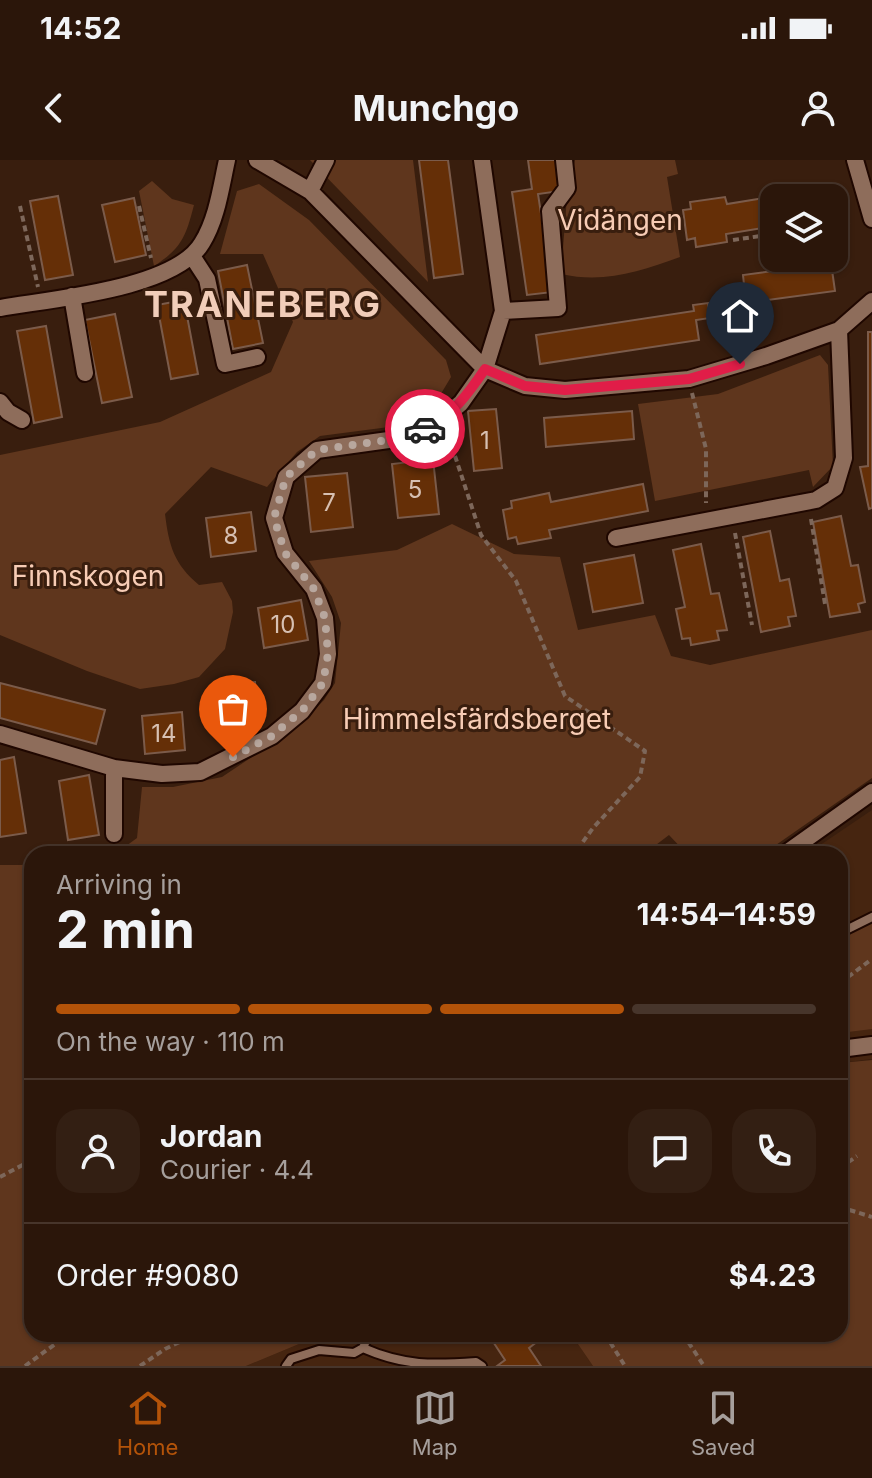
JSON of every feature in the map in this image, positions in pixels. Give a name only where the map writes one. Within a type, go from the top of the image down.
[{"type":"street","points":[[0,308],[136,284],[180,267],[203,243],[216,209],[227,160]]},
{"type":"street","points":[[257,160],[310,191],[485,369],[525,386],[565,390],[689,379],[839,330],[872,301]]},
{"type":"street","points":[[310,191],[326,160]]},
{"type":"street","points":[[0,734],[114,768],[162,774],[200,772],[272,736],[302,711],[323,683],[328,654],[325,618],[314,589],[285,553],[274,518],[286,477],[317,450],[410,437],[436,424],[461,403],[485,369],[503,311],[482,160]]},
{"type":"street","points":[[503,311],[558,308],[550,211],[567,188],[564,160]]},
{"type":"street","points":[[855,160],[872,219]]},
{"type":"street","points":[[192,256],[207,279],[225,364],[257,357]]},
{"type":"street","points":[[72,296],[85,373]]},
{"type":"street","points":[[616,538],[816,500],[835,488],[844,458],[839,330]]},
{"type":"street","points":[[0,402],[8,412],[22,420]]},
{"type":"street","points":[[114,768],[114,834]]},
{"type":"street","points":[[796,846],[872,792]]},
{"type":"street","points":[[848,1048],[872,1045]]},
{"type":"lane","points":[[848,929],[872,917]]},
{"type":"lane","points":[[286,1366],[291,1359],[319,1350],[354,1353],[363,1348],[366,1342]]},
{"type":"lane","points":[[363,1348],[404,1363],[476,1362],[482,1366]]},
{"type":"path","points":[[20,206],[41,301]]},
{"type":"path","points":[[139,206],[155,276]]},
{"type":"path","points":[[733,240],[760,236]]},
{"type":"path","points":[[689,379],[706,449],[706,519]]},
{"type":"path","points":[[455,456],[481,535],[516,581],[565,696],[645,751],[640,777],[581,846]]},
{"type":"path","points":[[808,501],[825,604]]},
{"type":"path","points":[[732,515],[752,625]]},
{"type":"path","points":[[848,977],[872,959]]},
{"type":"path","points":[[848,1162],[857,1156]]},
{"type":"path","points":[[0,1177],[24,1164]]},
{"type":"path","points":[[848,1210],[872,1217]]},
{"type":"path","points":[[25,1366],[58,1342]]},
{"type":"path","points":[[140,1366],[179,1342]]},
{"type":"path","points":[[610,1342],[625,1366]]},
{"type":"path","points":[[688,1342],[704,1366]]},
{"type":"shaded area","points":[[872,810],[872,1059],[848,1062],[848,846],[819,846]]},
{"type":"shaded area","points":[[304,1342],[576,1342],[593,1366],[246,1366]]},
{"type":"green space","points":[[310,160],[413,160],[428,282]]},
{"type":"green space","name":"Vidängen","points":[[575,160],[675,160],[678,174],[667,177],[680,257],[607,277],[561,274],[567,197]]},
{"type":"green space","points":[[152,181],[172,199],[194,205],[182,240],[154,266],[139,191]]},
{"type":"green space","name":"Finnskogen","points":[[259,184],[309,220],[446,360],[451,377],[442,392],[418,411],[389,427],[320,436],[297,452],[267,487],[211,467],[165,514],[171,545],[184,570],[199,585],[222,582],[232,601],[233,612],[225,649],[199,677],[140,689],[0,635],[0,455],[160,422],[271,372],[293,322],[263,254],[220,254],[237,191]]},
{"type":"green space","points":[[820,355],[828,365],[833,466],[813,487],[809,470],[655,501],[638,404],[718,394]]},
{"type":"green space","name":"Himmelsfärdsberget","points":[[452,524],[514,554],[560,557],[578,630],[655,615],[671,656],[710,665],[872,630],[872,778],[774,846],[679,846],[669,835],[655,846],[126,846],[137,838],[142,787],[173,787],[222,777],[298,726],[324,700],[335,683],[341,623],[332,597],[309,561],[397,550]]},
{"type":"green space","points":[[0,865],[24,865],[24,1342],[304,1342],[246,1366],[0,1366]]},
{"type":"green space","points":[[872,922],[872,1029],[848,1032],[848,933]]},
{"type":"green space","points":[[872,1060],[872,1366],[593,1366],[576,1342],[848,1342],[848,1062]]},
{"type":"building","points":[[419,160],[448,160],[463,274],[434,278]]},
{"type":"building","points":[[528,160],[556,160],[560,191],[538,194],[553,292],[527,295],[512,192],[532,189]]},
{"type":"building","points":[[58,196],[73,275],[45,280],[30,201]]},
{"type":"building","points":[[725,197],[727,204],[760,199],[760,228],[726,234],[727,242],[696,247],[695,238],[687,240],[683,210],[691,209],[690,202]]},
{"type":"building","points":[[134,198],[146,255],[115,262],[102,205]]},
{"type":"building","points":[[247,265],[263,343],[233,349],[218,271]]},
{"type":"building","points":[[832,272],[835,291],[746,303],[743,275]]},
{"type":"building","points":[[184,300],[198,374],[171,379],[157,305]]},
{"type":"building","points":[[708,303],[710,318],[696,320],[699,340],[540,364],[536,335],[694,311],[693,305]]},
{"type":"building","points":[[115,314],[132,397],[102,403],[85,320]]},
{"type":"building","points":[[46,326],[62,417],[34,423],[17,331]]},
{"type":"building","points":[[868,332],[872,332],[872,508],[869,509],[860,467],[868,466]]},
{"type":"building","points":[[496,409],[502,468],[474,471],[468,411]]},
{"type":"building","points":[[632,411],[634,439],[546,447],[544,418]]},
{"type":"building","points":[[433,459],[439,514],[398,518],[392,464]]},
{"type":"building","points":[[347,473],[353,527],[311,532],[305,477]]},
{"type":"building","points":[[643,484],[648,511],[549,530],[551,538],[518,544],[516,537],[508,539],[503,510],[512,508],[511,501],[549,493],[551,502]]},
{"type":"building","points":[[251,512],[256,551],[211,557],[206,518]]},
{"type":"building","points":[[841,516],[851,566],[858,565],[865,602],[858,604],[860,612],[830,617],[813,522]]},
{"type":"building","points":[[770,531],[780,581],[789,579],[796,616],[788,617],[790,626],[761,632],[743,537]]},
{"type":"building","points":[[701,544],[711,594],[719,593],[727,630],[717,631],[719,640],[691,645],[690,638],[682,639],[676,609],[685,607],[673,550]]},
{"type":"building","points":[[634,555],[643,603],[593,612],[584,564]]},
{"type":"building","points":[[301,600],[308,640],[264,648],[258,608]]},
{"type":"building","points":[[255,682],[258,721],[220,724],[216,685]]},
{"type":"building","points":[[0,683],[105,710],[96,744],[0,718]]},
{"type":"building","points":[[182,712],[185,750],[145,754],[142,716]]},
{"type":"building","points":[[14,757],[26,833],[0,837],[0,760]]},
{"type":"building","points":[[89,775],[99,835],[68,840],[59,781]]},
{"type":"building","points":[[493,1342],[537,1342],[529,1348],[541,1366],[497,1366],[505,1360]]},
{"type":"way so far","points":[[233,757],[272,736],[302,711],[323,683],[328,654],[325,618],[314,589],[285,553],[274,518],[286,477],[317,450],[410,437],[425,429]]},
{"type":"district","name":"TRANEBERG","points":[[263,304]]},
{"type":"route","points":[[425,429],[445,418],[461,403],[485,369],[525,386],[565,390],[689,379],[740,364]]}]
